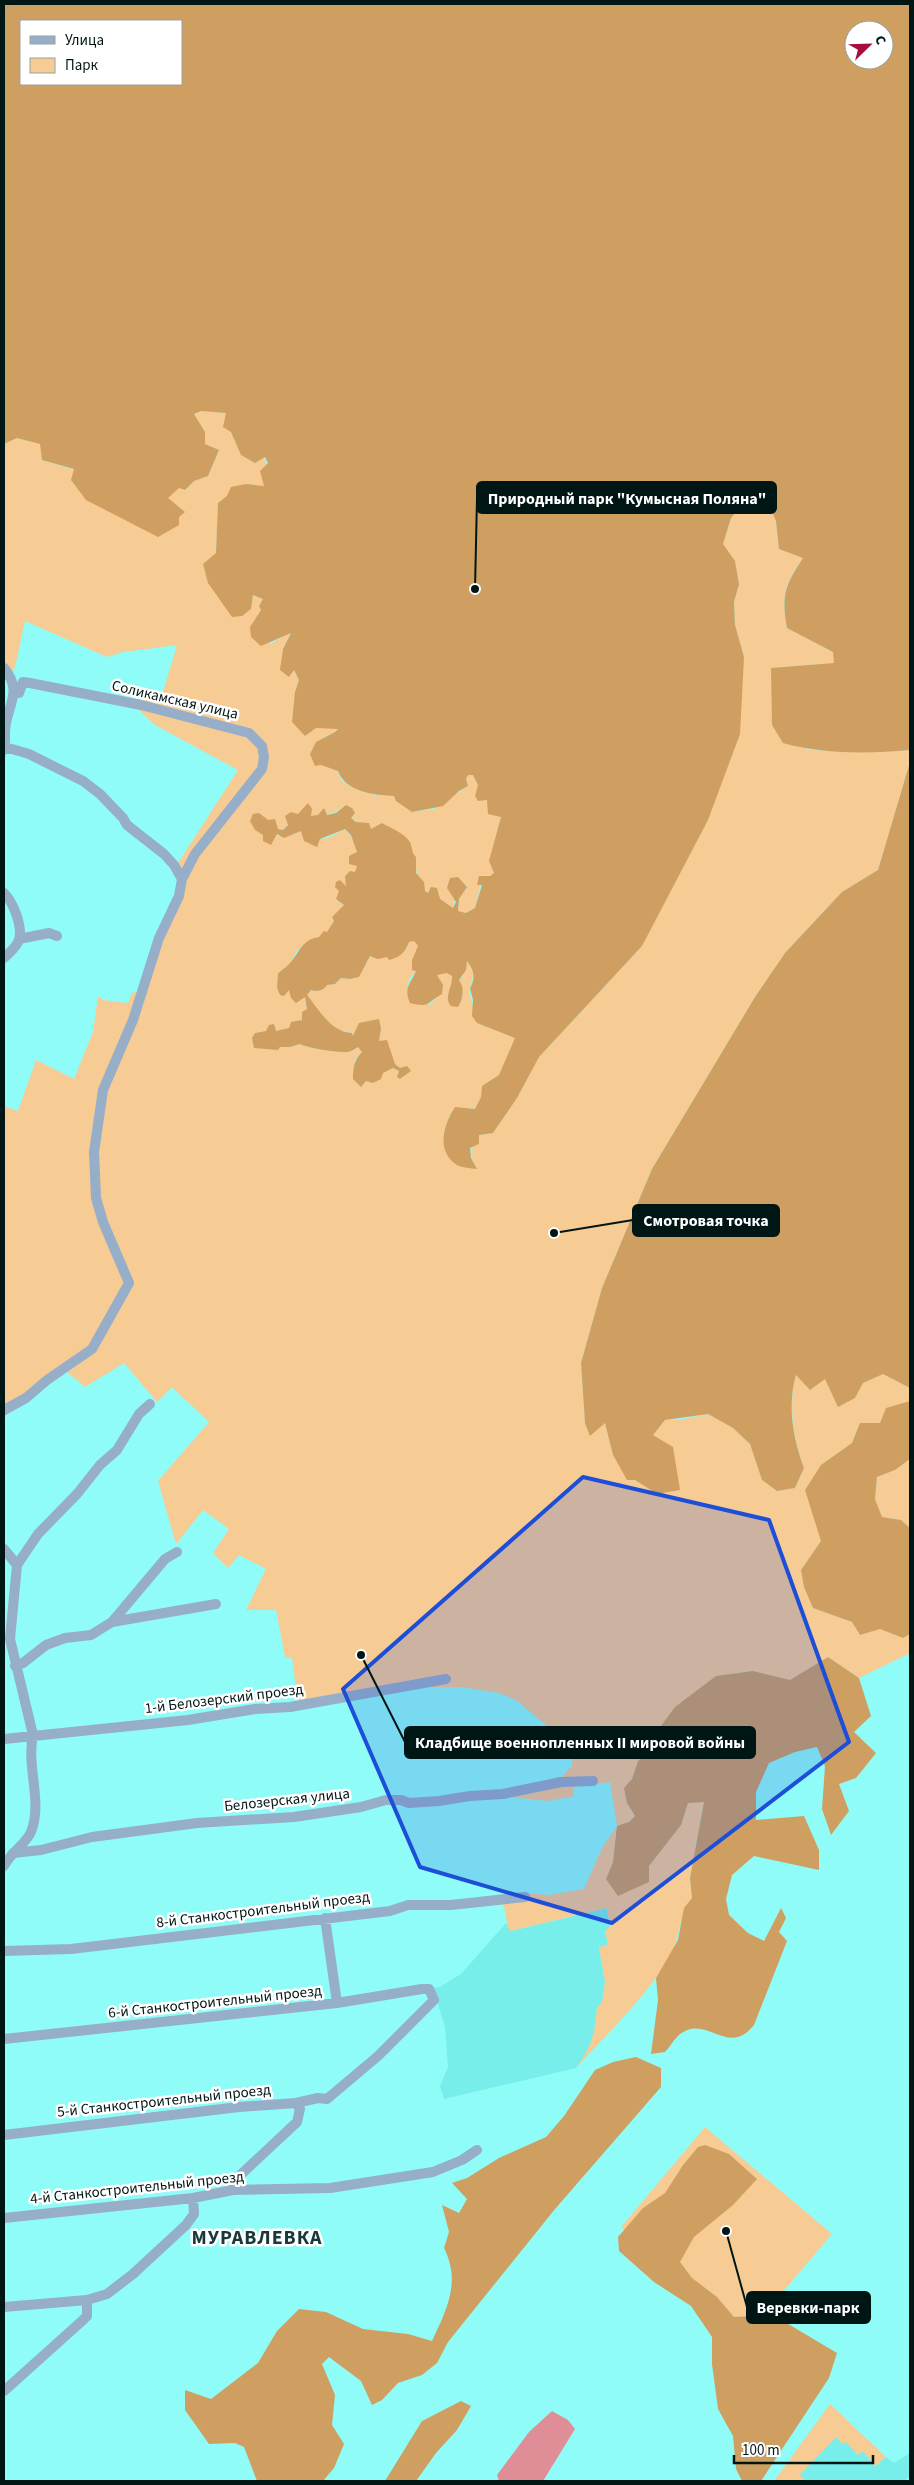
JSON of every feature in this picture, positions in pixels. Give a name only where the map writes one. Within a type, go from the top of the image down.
[{"type":"street","points":[[4,668],[14,683],[14,692],[6,723],[4,749],[29,754],[83,781],[100,794],[123,818],[127,825],[164,854],[174,865],[182,879]]},
{"type":"street","name":"Соликамская улица","points":[[4,1410],[26,1398],[47,1380],[92,1349],[128,1283],[103,1222],[96,1198],[94,1152],[103,1090],[132,1020],[159,938],[179,896],[182,879],[195,854],[262,769],[264,757],[262,746],[257,738],[235,728],[174,715],[141,705],[30,682],[23,682],[19,693],[14,692]]},
{"type":"street","points":[[4,892],[15,910],[19,939],[4,958]]},
{"type":"street","points":[[19,939],[49,933],[57,936]]},
{"type":"street","points":[[4,1866],[30,1834],[36,1799],[31,1745],[33,1735],[7,1640],[17,1565],[38,1534],[77,1494],[100,1465],[117,1450],[139,1414],[150,1404]]},
{"type":"street","points":[[4,1549],[17,1565]]},
{"type":"street","points":[[15,1666],[23,1663],[46,1645],[65,1638],[92,1635],[112,1622],[165,1559],[177,1552]]},
{"type":"street","points":[[112,1622],[216,1604]]},
{"type":"street","name":"1-й Белозерский проезд","points":[[4,1739],[188,1720],[255,1709],[290,1707],[446,1679]]},
{"type":"street","name":"Белозерская улица","points":[[13,1854],[41,1850],[92,1837],[178,1826],[294,1817],[361,1807],[386,1800],[401,1800],[409,1803],[439,1801],[470,1796],[503,1794],[560,1782],[594,1781]]},
{"type":"street","name":"8-й Станкостроительный проезд","points":[[4,1951],[71,1949],[390,1911],[408,1904],[451,1905],[525,1896]]},
{"type":"street","points":[[325,1918],[337,2003]]},
{"type":"street","name":"6-й Станкостроительный проезд","points":[[4,2039],[337,2003],[422,1988],[429,1989],[434,2000],[429,2006],[378,2056],[327,2099]]},
{"type":"street","name":"5-й Станкостроительный проезд","points":[[4,2134],[239,2107],[296,2103],[318,2098],[327,2099]]},
{"type":"street","points":[[233,2190],[235,2180],[297,2122],[300,2109],[296,2103]]},
{"type":"street","name":"4-й Станкостроительный проезд","points":[[4,2218],[193,2198],[233,2190],[330,2188],[433,2172],[462,2160],[477,2150]]},
{"type":"street","points":[[4,2307],[87,2300],[107,2294],[133,2274],[186,2225],[194,2214],[193,2198]]},
{"type":"street","points":[[4,2391],[19,2380],[66,2333],[87,2316],[87,2300]]},
{"type":"highlighted area","points":[[583,1477],[769,1520],[849,1742],[612,1923],[420,1867],[343,1689]]},
{"type":"shaded area","points":[[4,4],[910,4],[910,750],[846,752],[798,747],[783,743],[772,725],[771,668],[834,663],[833,652],[787,628],[784,607],[786,591],[792,576],[803,558],[779,549],[776,521],[760,484],[731,518],[723,544],[735,561],[739,584],[734,602],[735,625],[744,657],[740,734],[708,820],[642,946],[539,1057],[517,1098],[493,1133],[479,1135],[479,1144],[470,1148],[471,1158],[477,1169],[459,1166],[450,1159],[444,1145],[445,1129],[455,1107],[475,1109],[481,1097],[482,1086],[499,1075],[515,1038],[477,1023],[472,1016],[473,1000],[470,988],[473,974],[467,961],[466,970],[459,980],[463,994],[458,1007],[451,1006],[449,1003],[448,996],[452,976],[447,973],[437,975],[443,985],[442,994],[425,1005],[410,1003],[407,993],[416,971],[412,970],[412,960],[418,946],[414,941],[409,942],[404,952],[393,959],[389,960],[387,957],[378,959],[370,956],[359,977],[341,978],[335,984],[327,985],[324,989],[311,990],[307,995],[326,1020],[338,1029],[352,1033],[353,1036],[359,1023],[379,1019],[381,1029],[379,1041],[387,1040],[395,1064],[400,1068],[407,1066],[411,1071],[400,1079],[397,1077],[399,1071],[393,1068],[383,1073],[381,1079],[373,1083],[366,1081],[361,1087],[353,1079],[354,1064],[362,1052],[358,1047],[350,1052],[316,1049],[300,1044],[280,1047],[278,1050],[254,1048],[252,1038],[255,1033],[266,1031],[269,1025],[274,1024],[276,1031],[289,1028],[291,1022],[302,1020],[302,1012],[307,1009],[305,997],[296,1003],[291,998],[289,990],[284,996],[280,995],[277,988],[278,974],[308,941],[319,937],[324,931],[327,932],[334,921],[332,917],[344,905],[336,899],[339,891],[335,887],[336,882],[340,880],[346,886],[345,876],[350,871],[355,872],[357,866],[349,864],[349,856],[357,852],[351,835],[345,829],[320,839],[317,847],[304,841],[301,831],[284,838],[277,834],[271,845],[263,841],[263,835],[255,830],[250,821],[253,814],[259,813],[268,820],[275,819],[278,829],[283,830],[288,825],[285,816],[291,812],[298,814],[308,803],[312,809],[311,816],[318,815],[324,808],[327,815],[336,813],[346,805],[352,808],[355,813],[351,818],[356,822],[369,823],[371,829],[382,823],[401,833],[410,842],[416,857],[416,873],[424,882],[425,891],[428,893],[431,887],[437,888],[440,899],[453,908],[456,902],[447,888],[450,878],[458,877],[467,887],[459,899],[458,911],[466,913],[475,908],[482,885],[477,885],[479,876],[490,876],[494,873],[489,861],[501,817],[488,814],[487,800],[478,801],[475,796],[478,785],[473,775],[468,775],[466,779],[468,786],[459,791],[443,806],[412,812],[396,801],[394,796],[378,795],[354,788],[347,784],[338,771],[321,765],[315,766],[310,754],[316,742],[338,729],[316,728],[305,736],[292,722],[295,692],[299,680],[294,670],[289,677],[280,670],[283,649],[291,633],[261,646],[251,637],[250,627],[261,610],[259,606],[263,599],[253,595],[251,609],[242,616],[232,617],[208,583],[203,564],[216,553],[218,503],[227,496],[231,487],[246,484],[264,486],[260,471],[268,463],[265,457],[255,463],[241,455],[231,432],[223,427],[226,413],[201,411],[194,414],[205,432],[205,444],[219,450],[208,476],[194,481],[185,490],[179,488],[168,498],[185,512],[179,517],[179,525],[158,537],[86,500],[71,480],[74,469],[42,460],[40,444],[17,438],[4,444]]},
{"type":"shaded area","points":[[910,762],[910,1388],[883,1374],[863,1383],[855,1398],[838,1407],[825,1379],[810,1390],[796,1375],[792,1398],[792,1422],[804,1468],[795,1488],[777,1491],[762,1480],[750,1444],[733,1428],[708,1414],[665,1420],[653,1435],[673,1447],[680,1490],[657,1494],[635,1480],[627,1480],[613,1455],[605,1423],[590,1436],[585,1423],[581,1363],[602,1288],[652,1169],[755,997],[785,953],[842,892],[878,870]]},
{"type":"shaded area","points":[[910,1401],[910,1459],[895,1470],[877,1477],[875,1499],[882,1517],[901,1520],[910,1528],[910,1634],[903,1638],[880,1629],[860,1635],[852,1622],[813,1608],[804,1587],[801,1570],[821,1541],[805,1490],[821,1465],[852,1443],[860,1423],[880,1423],[886,1408]]},
{"type":"shaded area","points":[[828,1657],[859,1678],[871,1716],[854,1732],[876,1753],[856,1778],[839,1784],[849,1811],[831,1835],[822,1809],[825,1766],[817,1747],[795,1752],[769,1763],[756,1792],[756,1820],[804,1816],[819,1850],[819,1870],[754,1856],[732,1875],[726,1899],[729,1915],[748,1933],[764,1941],[781,1908],[786,1918],[779,1932],[787,1941],[754,2025],[744,2034],[735,2038],[699,2029],[690,2029],[680,2034],[665,2052],[651,2054],[658,2000],[656,1978],[678,1940],[684,1908],[692,1898],[690,1878],[704,1802],[688,1803],[681,1825],[649,1866],[649,1882],[618,1896],[606,1879],[613,1862],[617,1826],[629,1822],[635,1816],[627,1803],[624,1788],[632,1779],[638,1761],[652,1750],[661,1726],[675,1707],[716,1676],[753,1671],[790,1680]]},
{"type":"shaded area","points":[[607,1908],[610,1927],[608,1945],[599,1947],[605,1982],[602,2003],[597,2007],[595,2030],[590,2050],[576,2068],[444,2099],[440,2086],[448,2067],[445,2027],[433,1988],[440,1987],[461,1974],[506,1923],[511,1931]]},
{"type":"shaded area","points":[[636,2057],[661,2068],[661,2087],[555,2209],[448,2342],[437,2363],[422,2375],[398,2383],[382,2400],[372,2405],[361,2381],[329,2357],[322,2364],[335,2395],[332,2425],[344,2444],[334,2468],[323,2481],[257,2481],[244,2447],[235,2443],[209,2444],[185,2410],[185,2390],[211,2399],[258,2363],[277,2331],[299,2309],[326,2312],[363,2329],[408,2334],[432,2341],[443,2318],[452,2284],[449,2260],[444,2248],[449,2232],[442,2205],[459,2213],[467,2199],[452,2183],[467,2178],[499,2158],[546,2137],[564,2116],[595,2070],[613,2062]]},
{"type":"shaded area","points":[[705,2145],[729,2154],[757,2179],[733,2205],[694,2237],[680,2262],[692,2278],[717,2297],[734,2317],[773,2315],[837,2353],[829,2378],[761,2481],[742,2481],[736,2469],[733,2436],[718,2409],[712,2364],[712,2337],[691,2306],[654,2282],[619,2251],[618,2237],[643,2208],[665,2193],[683,2165],[698,2147]]},
{"type":"shaded area","points":[[461,2401],[471,2406],[457,2430],[436,2453],[416,2481],[385,2481],[422,2421]]},
{"type":"shaded area","points":[[552,2411],[568,2420],[575,2429],[543,2481],[499,2481],[497,2475],[529,2432]]},
{"type":"shaded area","points":[[836,2437],[846,2441],[858,2455],[863,2451],[875,2466],[886,2457],[894,2463],[910,2453],[910,2477],[903,2481],[805,2481],[799,2475]]},
{"type":"green space","points":[[201,411],[226,413],[235,442],[259,453],[265,461],[266,475],[264,486],[246,484],[218,503],[216,554],[252,602],[253,595],[263,599],[261,610],[257,617],[270,644],[291,632],[283,649],[299,680],[295,692],[316,728],[338,728],[335,732],[324,737],[315,766],[321,765],[338,771],[341,780],[353,788],[375,795],[394,796],[412,812],[434,809],[468,786],[466,779],[468,775],[473,775],[478,785],[475,796],[487,800],[501,817],[490,861],[494,873],[490,876],[483,875],[475,908],[466,913],[458,911],[459,899],[467,887],[458,877],[453,909],[440,899],[437,893],[428,894],[422,886],[418,877],[416,857],[412,853],[412,844],[382,823],[371,829],[351,818],[352,808],[346,805],[329,814],[311,816],[298,814],[283,830],[278,829],[259,813],[255,830],[265,835],[285,836],[301,831],[305,836],[320,839],[328,838],[345,829],[352,838],[358,862],[355,873],[346,887],[343,885],[339,891],[340,903],[344,905],[327,932],[298,949],[289,965],[283,969],[290,989],[305,997],[307,1010],[302,1020],[283,1031],[276,1031],[274,1024],[266,1031],[255,1033],[263,1050],[270,1048],[278,1050],[280,1047],[300,1044],[316,1049],[343,1052],[350,1052],[358,1047],[362,1052],[356,1058],[353,1069],[361,1086],[366,1081],[393,1068],[399,1071],[400,1068],[395,1064],[390,1053],[390,1046],[379,1041],[381,1029],[357,1032],[353,1036],[352,1033],[331,1024],[306,996],[311,990],[322,990],[327,985],[335,984],[341,978],[350,979],[367,963],[370,956],[380,957],[389,955],[407,948],[409,942],[415,940],[418,946],[416,971],[409,979],[407,995],[430,1005],[437,997],[440,979],[436,974],[447,973],[452,976],[453,983],[447,998],[463,998],[459,980],[463,976],[467,961],[473,970],[470,995],[477,1023],[516,1038],[499,1075],[482,1086],[481,1097],[475,1109],[469,1108],[448,1117],[476,1169],[471,1152],[479,1135],[493,1133],[517,1098],[539,1057],[642,946],[744,657],[735,625],[734,602],[739,584],[735,561],[723,544],[731,518],[761,484],[776,521],[779,549],[803,558],[788,583],[784,599],[787,628],[833,652],[834,663],[771,668],[807,750],[886,752],[910,750],[910,762],[878,870],[842,892],[785,953],[755,997],[652,1169],[602,1288],[581,1363],[585,1423],[605,1422],[613,1455],[635,1480],[657,1494],[653,1435],[665,1420],[679,1420],[708,1414],[733,1428],[750,1444],[762,1480],[777,1491],[795,1488],[804,1468],[797,1445],[792,1410],[796,1374],[825,1379],[830,1386],[855,1398],[863,1383],[883,1374],[910,1388],[910,1401],[880,1423],[860,1423],[852,1443],[821,1465],[821,1541],[801,1570],[813,1608],[852,1622],[860,1635],[880,1629],[903,1638],[910,1634],[910,1653],[859,1678],[828,1657],[790,1680],[753,1671],[716,1676],[661,1726],[652,1750],[638,1761],[632,1779],[625,1788],[627,1803],[635,1816],[629,1822],[617,1826],[610,1782],[573,1787],[574,1796],[549,1801],[510,1797],[559,1780],[572,1766],[573,1751],[564,1740],[516,1700],[499,1693],[461,1687],[424,1687],[299,1709],[292,1658],[285,1657],[276,1610],[246,1610],[266,1569],[239,1555],[228,1568],[213,1553],[229,1529],[203,1510],[176,1544],[158,1481],[209,1422],[172,1387],[157,1402],[124,1363],[85,1387],[67,1372],[4,1417],[4,1106],[18,1111],[36,1060],[74,1079],[93,1032],[98,996],[103,1000],[128,1003],[132,993],[140,991],[177,895],[178,863],[238,770],[155,725],[136,707],[143,696],[160,702],[177,645],[123,652],[107,657],[25,621],[15,667],[6,681],[4,678],[4,444],[17,438],[41,444],[42,460],[167,498],[179,487],[185,490],[194,481],[208,476],[219,451],[205,444],[205,432],[194,414]]},
{"type":"green space","points":[[910,1459],[910,1528],[901,1520],[882,1517],[875,1499],[877,1477],[895,1470]]},
{"type":"green space","points":[[704,1801],[690,1878],[692,1898],[684,1912],[673,1951],[638,2001],[576,2068],[589,2046],[594,2032],[597,2007],[602,2003],[605,1982],[599,1947],[608,1945],[605,1931],[610,1927],[607,1908],[510,1931],[501,1902],[525,1893],[549,1895],[584,1889],[602,1848],[617,1826],[613,1862],[606,1879],[649,1866],[681,1825],[688,1803]]},
{"type":"green space","points":[[705,2127],[832,2234],[747,2334],[621,2227]]},
{"type":"green space","points":[[830,2404],[886,2457],[875,2466],[863,2451],[858,2455],[846,2442],[843,2444],[836,2437],[800,2475],[805,2481],[774,2481]]},
{"type":"place","name":"Природный парк \"Кумысная Поляна\"","points":[[475,589]]},
{"type":"place","name":"Смотровая точка","points":[[554,1233]]},
{"type":"place","name":"Кладбище военнопленных II мировой войны","points":[[361,1655]]},
{"type":"place","name":"Веревки-парк","points":[[726,2231]]},
{"type":"district","name":"МУРАВЛЕВКА","points":[[257,2238]]}]
